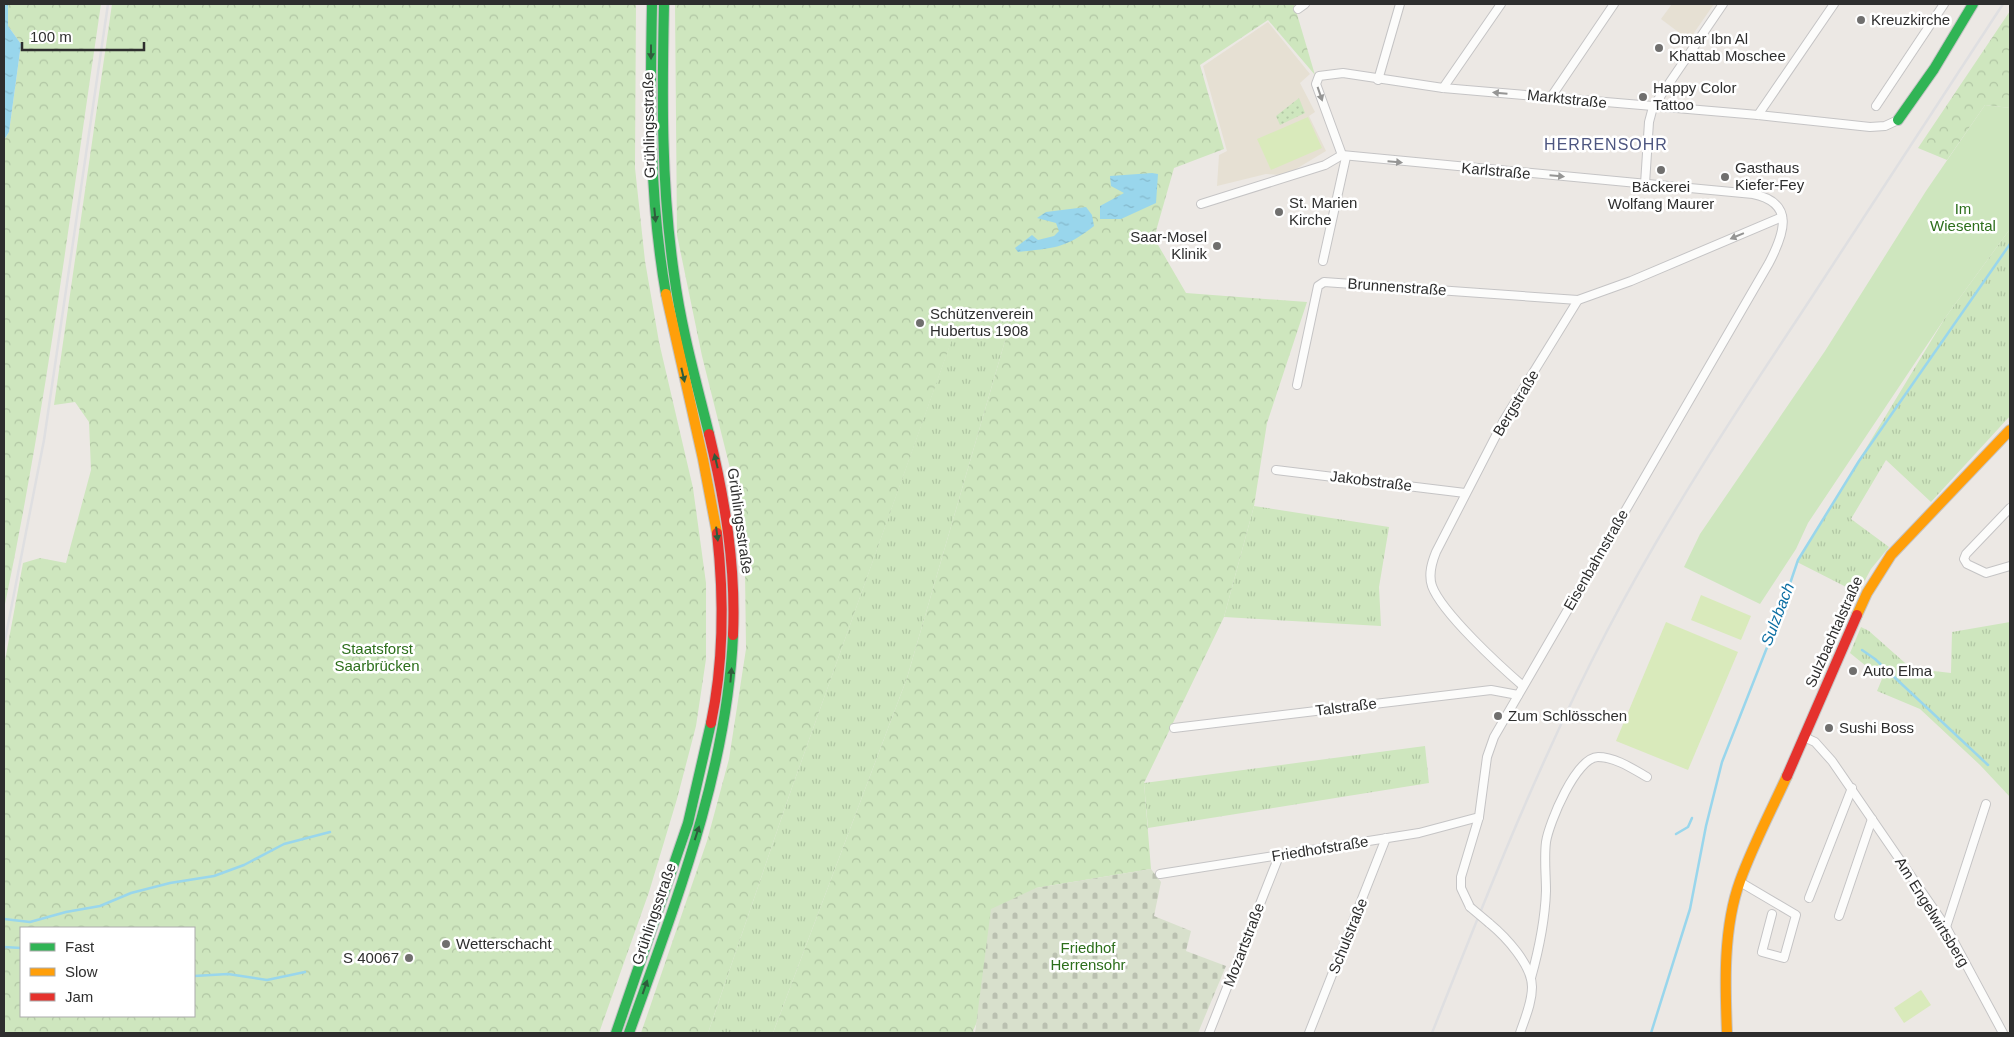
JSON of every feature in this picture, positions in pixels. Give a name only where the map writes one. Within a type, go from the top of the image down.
[{"type":"main road","points":[[616,1033],[688,826],[700,781],[718,691],[722,644],[721,569],[714,513],[669,314],[654,206],[652,4]]},
{"type":"main road","name":"Grühlingsstraße","points":[[629,1033],[712,784],[723,738],[734,644],[734,593],[726,511],[681,315],[671,256],[664,156],[664,4]]},
{"type":"main road","points":[[1898,120],[1934,69],[1973,4]]},
{"type":"main road","name":"Sulzbachtalstraße","points":[[1727,1033],[1727,951],[1732,913],[1740,882],[1855,619],[1878,574],[1912,532],[2010,430]]},
{"type":"street","points":[[1378,80],[1400,4]]},
{"type":"street","points":[[1443,88],[1501,4]]},
{"type":"street","points":[[1551,97],[1614,4]]},
{"type":"street","points":[[1645,184],[1649,122],[1653,107],[1723,4]]},
{"type":"street","points":[[1758,114],[1834,4]]},
{"type":"street","points":[[1876,106],[1944,4]]},
{"type":"street","name":"Marktstraße","points":[[1344,156],[1316,84],[1319,76],[1342,73],[1378,80],[1443,88],[1653,107],[1758,114],[1870,127],[1884,126],[1898,120]]},
{"type":"street","points":[[1201,204],[1325,165],[1344,156]]},
{"type":"street","points":[[1323,261],[1344,156]]},
{"type":"street","name":"Karlstraße","points":[[1344,156],[1767,197],[1776,205],[1782,217],[1784,229]]},
{"type":"street","points":[[1578,300],[1631,282],[1782,217]]},
{"type":"street","name":"Eisenbahnstraße","points":[[1531,978],[1507,937],[1470,907],[1461,888],[1461,877],[1479,817],[1487,757],[1494,737],[1769,263],[1784,229]]},
{"type":"street","name":"Brunnenstraße","points":[[1297,385],[1318,286],[1324,282],[1578,300]]},
{"type":"street","name":"Bergstraße","points":[[1523,686],[1494,660],[1447,608],[1432,585],[1431,566],[1465,493],[1504,420],[1578,300]]},
{"type":"street","name":"Jakobstraße","points":[[1276,470],[1465,493]]},
{"type":"street","points":[[2010,508],[1966,554],[1964,560],[1967,564],[1986,573],[2010,566]]},
{"type":"street","name":"Talstraße","points":[[1174,728],[1491,690],[1518,695]]},
{"type":"street","name":"Am Engelwirtsberg","points":[[1804,737],[1815,742],[1825,751],[1946,927],[2003,1033]]},
{"type":"street","points":[[1520,1033],[1531,997],[1531,978],[1541,940],[1546,893],[1546,841],[1561,795],[1589,759],[1598,757],[1627,766],[1647,777]]},
{"type":"street","points":[[1809,898],[1852,788]]},
{"type":"street","points":[[1946,927],[1986,804]]},
{"type":"street","name":"Friedhofstraße","points":[[1160,874],[1419,833],[1479,817]]},
{"type":"street","points":[[1839,916],[1872,818]]},
{"type":"street","name":"Schulstraße","points":[[1309,1033],[1386,838]]},
{"type":"street","name":"Mozartstraße","points":[[1209,1033],[1279,856]]},
{"type":"street","points":[[1740,882],[1796,915],[1784,958],[1762,952],[1772,914]]},
{"type":"shaded area","points":[[1672,4],[1714,4],[1689,40],[1661,19]]},
{"type":"shaded area","points":[[1268,22],[1310,74],[1300,83],[1315,112],[1309,116],[1326,151],[1296,169],[1280,175],[1266,174],[1217,186],[1219,155],[1227,151],[1203,66]]},
{"type":"green space","points":[[8,4],[101,4],[33,458],[4,609],[4,140],[9,132],[21,44],[8,26]]},
{"type":"green space","name":"Staatsforst Saarbrücken","points":[[112,4],[636,4],[635,168],[645,261],[659,342],[693,488],[706,583],[706,659],[696,726],[677,799],[649,892],[599,1033],[4,1033],[4,666],[23,563],[40,558],[66,563],[91,470],[89,422],[75,402],[54,405]]},
{"type":"green space","points":[[675,4],[1294,4],[1315,75],[1268,20],[1200,65],[1224,149],[1174,168],[1154,238],[1186,293],[1307,302],[1267,423],[1254,506],[1224,617],[1144,783],[1151,869],[1036,888],[973,1031],[975,1033],[773,1033],[907,678],[1007,334],[964,306],[789,796],[708,1033],[641,1033],[707,841],[729,759],[746,649],[745,571],[730,468],[702,356],[677,235]]},
{"type":"green space","points":[[2010,11],[2010,108],[1985,105],[1947,160],[1918,148]]},
{"type":"green space","points":[[1299,98],[1305,113],[1280,125],[1276,116]]},
{"type":"green space","name":"Im Wiesental","points":[[1985,105],[2010,108],[2010,229],[1945,318],[1808,523],[1796,549],[1760,604],[1684,567],[1700,534],[1825,351],[1926,191]]},
{"type":"green space","points":[[1308,117],[1322,148],[1271,170],[1257,139]]},
{"type":"green space","points":[[2010,229],[2010,416],[1931,502],[1886,460],[1851,519],[1889,547],[1871,569],[1858,593],[1797,562],[1945,318]]},
{"type":"green space","points":[[964,305],[1007,334],[907,678],[773,1033],[708,1033],[789,796]]},
{"type":"green space","points":[[1254,506],[1389,527],[1379,587],[1381,626],[1224,617]]},
{"type":"green space","points":[[1701,595],[1751,616],[1741,640],[1691,620]]},
{"type":"green space","points":[[1666,622],[1738,652],[1688,770],[1616,741]]},
{"type":"green space","points":[[2010,622],[2010,797],[1980,765],[1920,709],[1877,691],[1882,679],[1850,653],[1861,627],[1869,631],[1922,678],[1925,670],[1951,673],[1952,632]]},
{"type":"green space","points":[[1425,746],[1429,783],[1148,828],[1144,783]]},
{"type":"green space","name":"Friedhof Herrensohr","points":[[1151,869],[1161,882],[1154,916],[1191,931],[1186,951],[1226,966],[1198,1033],[975,1033],[991,909],[1036,888]]},
{"type":"green space","points":[[1921,990],[1931,1005],[1904,1023],[1894,1008]]},
{"type":"water","points":[[4,4],[8,4],[8,26],[21,44],[9,132],[4,140]]},
{"type":"water","points":[[1158,174],[1156,203],[1121,219],[1100,219],[1100,206],[1124,193],[1111,186],[1110,176]]},
{"type":"water","points":[[1086,207],[1092,215],[1094,226],[1084,234],[1058,246],[1018,252],[1015,248],[1032,235],[1038,240],[1054,236],[1059,231],[1056,223],[1037,218],[1046,212]]},
{"type":"waterway","name":"Sulzbach","points":[[1651,1033],[1690,909],[1706,826],[1722,762],[1777,622],[1798,560],[1859,461],[2010,244]]},
{"type":"waterway","points":[[1862,650],[1875,659],[1988,765]]},
{"type":"waterway","points":[[1676,834],[1688,827],[1692,818]]},
{"type":"waterway","points":[[4,919],[30,922],[66,912],[100,906],[131,893],[170,883],[214,876],[244,865],[284,844],[330,832]]},
{"type":"waterway","points":[[4,947],[20,948]]},
{"type":"waterway","points":[[195,976],[228,974],[267,980],[305,972]]},
{"type":"railway","points":[[4,645],[44,440],[108,4]]},
{"type":"railway","points":[[1432,1033],[1493,880],[1536,779],[1582,680],[1629,590],[1725,429],[2003,4]]},
{"type":"traffic: fast","points":[[652,4],[652,149],[656,222],[666,294]]},
{"type":"traffic: fast","points":[[664,4],[663,139],[670,240],[674,274],[689,354],[709,434]]},
{"type":"traffic: fast","points":[[1898,120],[1934,69],[1973,4]]},
{"type":"traffic: fast","points":[[629,1033],[681,887],[710,788],[729,686],[733,635]]},
{"type":"traffic: fast","points":[[616,1033],[688,823],[711,723]]},
{"type":"traffic: slow","points":[[666,294],[703,459],[717,533]]},
{"type":"traffic: slow","points":[[1857,615],[1867,593],[1891,555],[2010,430]]},
{"type":"traffic: slow","points":[[1727,1033],[1726,956],[1734,899],[1751,854],[1787,776]]},
{"type":"traffic: jam","points":[[709,434],[720,484],[731,558],[733,635]]},
{"type":"traffic: jam","points":[[711,723],[718,676],[722,628],[717,533]]},
{"type":"traffic: jam","points":[[1787,776],[1857,615]]},
{"type":"place","name":"Kreuzkirche","points":[[1861,20]]},
{"type":"place","name":"Omar Ibn Al Khattab Moschee","points":[[1659,48]]},
{"type":"place","name":"Happy Color Tattoo","points":[[1643,97]]},
{"type":"place","name":"Bäckerei Wolfang Maurer","points":[[1661,170]]},
{"type":"place","name":"Gasthaus Kiefer-Fey","points":[[1725,177]]},
{"type":"place","name":"St. Marien Kirche","points":[[1279,212]]},
{"type":"place","name":"Saar-Mosel Klinik","points":[[1217,246]]},
{"type":"place","name":"Schützenverein Hubertus 1908","points":[[920,323]]},
{"type":"place","name":"Auto Elma","points":[[1853,671]]},
{"type":"place","name":"Zum Schlösschen","points":[[1498,716]]},
{"type":"place","name":"Sushi Boss","points":[[1829,728]]},
{"type":"place","name":"Wetterschacht","points":[[446,944]]},
{"type":"place","name":"S 40067","points":[[409,958]]},
{"type":"district","name":"HERRENSOHR","points":[[1606,144]]}]
